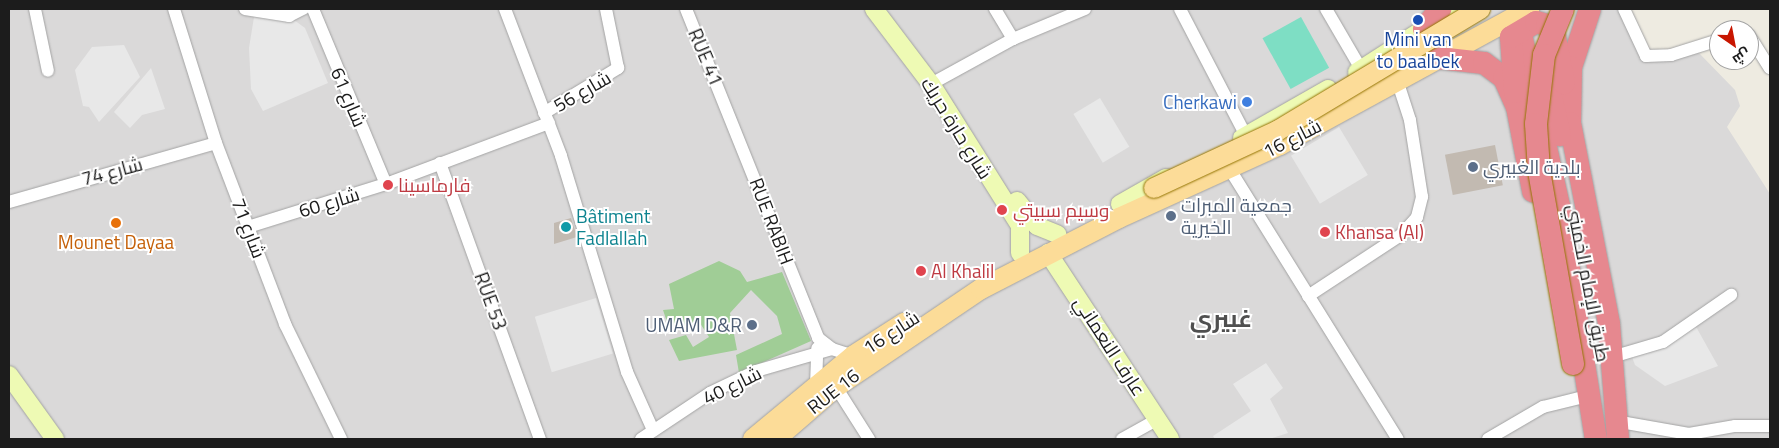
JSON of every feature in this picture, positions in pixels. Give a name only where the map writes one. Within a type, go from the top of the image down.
[{"type":"highway","points":[[1563,9],[1544,55],[1536,124],[1539,172],[1595,411]]},
{"type":"highway","points":[[1570,123],[1570,72],[1590,9]]},
{"type":"highway","points":[[1424,29],[1447,10]]},
{"type":"highway","points":[[1543,23],[1557,45],[1612,357],[1595,411],[1556,324],[1517,107],[1511,37],[1522,28],[1543,23]]},
{"type":"highway","name":"طريق الإمام الخميني","points":[[1529,37],[1595,411]]},
{"type":"highway","points":[[1438,58],[1490,66],[1504,78],[1517,107]]},
{"type":"main road","name":"شارع 16","points":[[1049,243],[1120,204],[1277,131],[1480,9]]},
{"type":"main road","name":"شارع 16","points":[[753,439],[853,356],[1020,253],[1049,243],[1229,168],[1365,99],[1529,9]]},
{"type":"main road","points":[[1354,74],[1362,74],[1370,78],[1372,90],[1365,99]]},
{"type":"main road","name":"RUE 16","points":[[776,439],[836,387],[914,331],[1049,243]]},
{"type":"street","points":[[35,9],[48,71]]},
{"type":"street","name":"شارع 71","points":[[174,9],[216,143],[285,324],[341,439]]},
{"type":"street","points":[[245,9],[289,16],[303,9]]},
{"type":"street","name":"شارع 61","points":[[313,9],[386,184]]},
{"type":"street","points":[[505,9],[547,118],[627,372],[653,430]]},
{"type":"street","name":"شارع 56","points":[[547,118],[618,68],[606,9]]},
{"type":"street","name":"RUE 41","points":[[686,9],[727,105]]},
{"type":"street","name":"شارع حارة حريك","points":[[874,9],[931,84],[962,116],[1020,226],[1020,253]]},
{"type":"street","points":[[995,9],[1013,39]]},
{"type":"street","points":[[931,84],[1013,39],[1085,9]]},
{"type":"street","points":[[1180,9],[1246,136]]},
{"type":"street","points":[[1326,9],[1354,74]]},
{"type":"street","points":[[1624,9],[1646,56],[1671,55],[1709,43]]},
{"type":"street","name":"شارع 16","points":[[1120,204],[1246,136],[1354,74],[1424,29]]},
{"type":"street","points":[[1759,51],[1770,68]]},
{"type":"street","points":[[1308,296],[1394,240],[1417,217],[1422,197],[1410,120],[1397,80]]},
{"type":"street","name":"RUE RABIH","points":[[727,105],[818,338],[816,386]]},
{"type":"street","name":"شارع 60","points":[[248,227],[386,184],[547,118]]},
{"type":"street","name":"شارع 74","points":[[9,202],[216,143]]},
{"type":"street","name":"RUE 53","points":[[440,163],[540,439]]},
{"type":"street","points":[[1229,168],[1397,439]]},
{"type":"street","points":[[991,171],[1049,243]]},
{"type":"street","name":"عارف النعماني","points":[[1049,243],[1170,439]]},
{"type":"street","points":[[1612,357],[1663,342],[1731,295]]},
{"type":"street","points":[[818,338],[832,349],[853,356]]},
{"type":"street","name":"شارع 40","points":[[641,439],[653,430],[756,371],[832,349]]},
{"type":"street","points":[[9,375],[55,439]]},
{"type":"street","points":[[836,387],[869,439]]},
{"type":"street","points":[[1488,439],[1536,410],[1595,411],[1693,437],[1734,426],[1770,426]]},
{"type":"street","points":[[1122,439],[1158,419]]},
{"type":"shaded area","points":[[9,9],[1623,9],[1640,55],[1698,52],[1709,63],[1709,70],[1716,70],[1735,90],[1740,106],[1727,127],[1770,194],[1770,439],[9,439]]},
{"type":"shaded area","points":[[254,17],[294,20],[305,28],[328,83],[263,111],[251,89],[249,48]]},
{"type":"shaded area","points":[[124,45],[140,77],[99,122],[89,107],[83,106],[75,70],[92,47]]},
{"type":"shaded area","points":[[151,68],[165,109],[142,115],[130,128],[114,112]]},
{"type":"shaded area","points":[[1100,98],[1129,147],[1103,163],[1073,114]]},
{"type":"shaded area","points":[[1339,127],[1368,175],[1320,204],[1291,156]]},
{"type":"shaded area","points":[[596,298],[613,353],[552,372],[535,317]]},
{"type":"shaded area","points":[[1695,325],[1718,366],[1665,386],[1635,365],[1632,357]]},
{"type":"shaded area","points":[[1266,363],[1283,388],[1270,399],[1288,433],[1269,439],[1215,439],[1213,436],[1251,411],[1233,384]]},
{"type":"green space","points":[[1301,17],[1329,68],[1291,89],[1263,38]]},
{"type":"green space","points":[[719,261],[740,271],[747,282],[782,272],[811,341],[739,373],[736,355],[782,334],[777,316],[751,290],[730,313],[737,350],[679,361],[669,340],[686,335],[693,347],[709,337],[698,320],[671,334],[663,310],[674,309],[669,284]]},
{"type":"building","name":"بلدية الغبيري","points":[[1495,145],[1503,185],[1453,195],[1445,155]]},
{"type":"building","name":"Bâtiment Fadlallah","points":[[571,218],[577,237],[554,244],[554,223]]},
{"type":"place","name":"Mini van to baalbek","points":[[1418,20]]},
{"type":"place","name":"Cherkawi","points":[[1247,102]]},
{"type":"place","name":"بلدية الغبيري","points":[[1473,167]]},
{"type":"place","name":"فارماسينا","points":[[388,185]]},
{"type":"place","name":"وسيم سبيتي","points":[[1002,210]]},
{"type":"place","name":"جمعية المبرات الخيرية","points":[[1171,216]]},
{"type":"place","name":"Mounet Dayaa","points":[[116,223]]},
{"type":"place","name":"Bâtiment Fadlallah","points":[[566,227]]},
{"type":"place","name":"Khansa (Al)","points":[[1325,232]]},
{"type":"place","name":"Al Khalil","points":[[921,271]]},
{"type":"place","name":"UMAM D&R","points":[[752,325]]},
{"type":"district","name":"غبيري","points":[[1221,319]]}]
